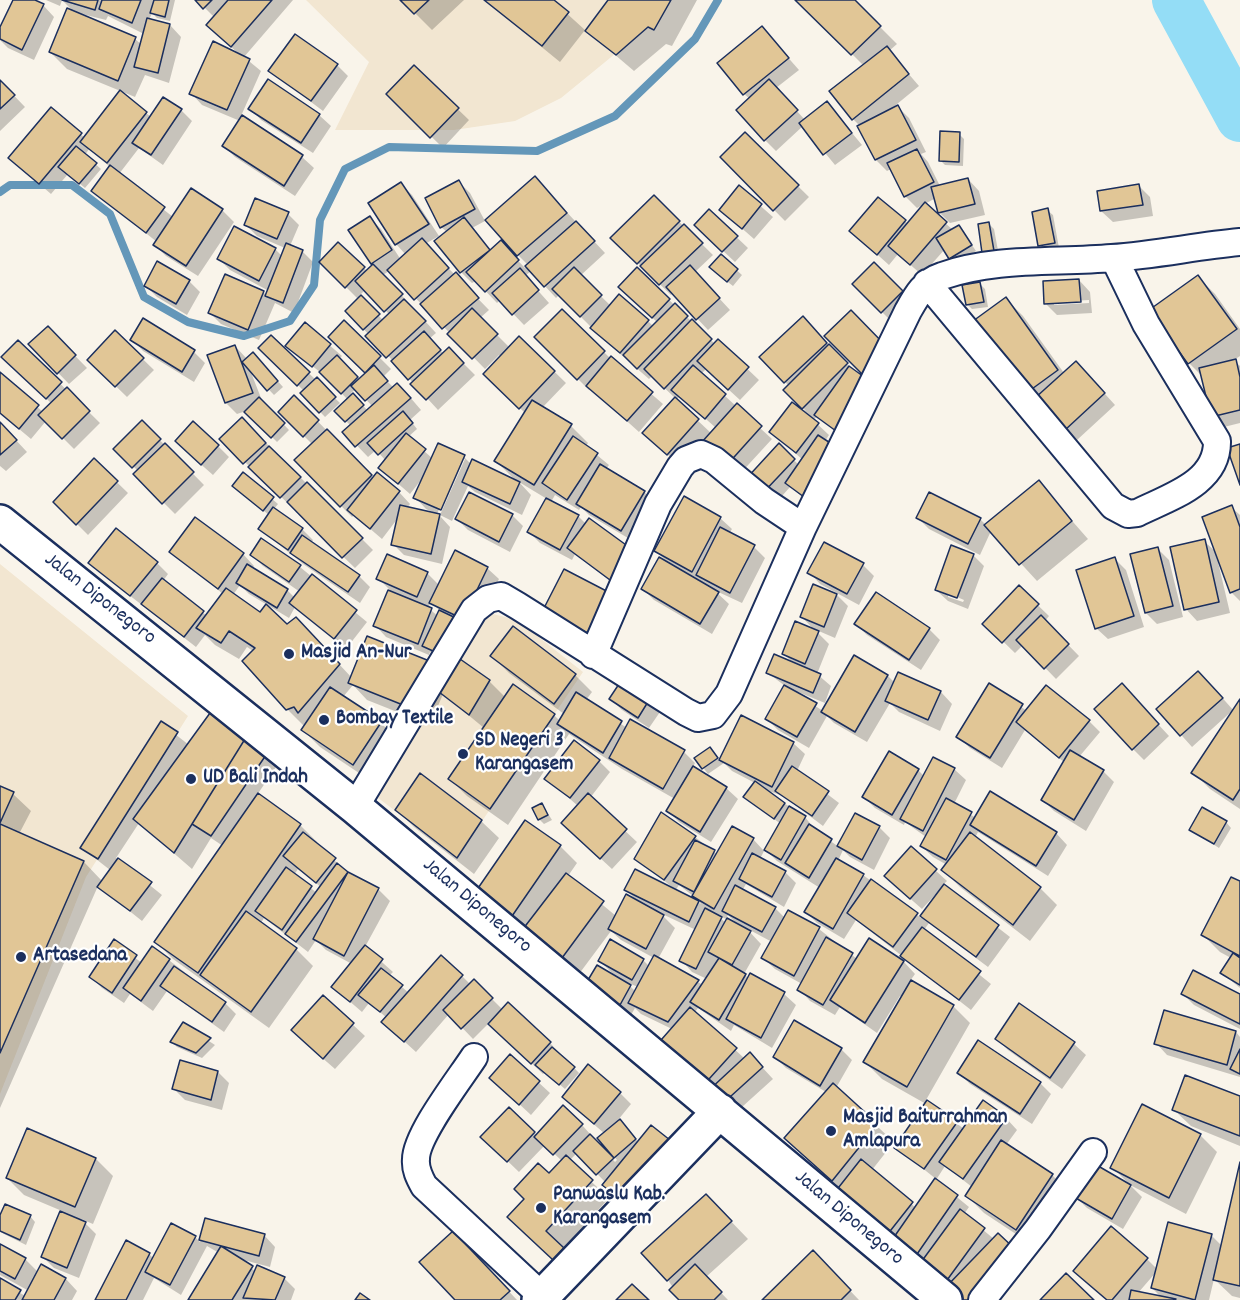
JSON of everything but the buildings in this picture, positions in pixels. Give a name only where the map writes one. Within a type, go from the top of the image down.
[{"type":"street","points":[[355,807],[460,630],[482,602],[501,596],[686,712],[698,718],[713,715],[729,694],[803,527],[908,311],[918,292],[927,283],[941,276],[978,267],[1114,258],[1240,242]]},
{"type":"street","points":[[927,283],[1113,506],[1128,514],[1137,513],[1204,477],[1217,454],[1217,441],[1146,324],[1114,258]]},
{"type":"street","points":[[593,655],[658,504],[686,460],[701,454],[714,460],[764,501],[803,527]]},
{"type":"street","name":"Jalan Diponegoro","points":[[0,522],[355,807],[945,1300]]},
{"type":"street","points":[[474,1057],[421,1139],[415,1158],[417,1172],[424,1186],[540,1298],[720,1111]]},
{"type":"street","points":[[982,1300],[1038,1229],[1093,1152]]},
{"type":"shaded area","points":[[306,0],[671,0],[654,30],[648,27],[561,98],[515,121],[454,130],[335,130],[369,62]]},
{"type":"shaded area","points":[[0,564],[188,716],[86,877],[0,1094]]},
{"type":"shaded area","name":"SD Negeri 3 Karangasem","points":[[489,613],[517,620],[583,672],[457,858],[373,794]]},
{"type":"waterway","points":[[0,192],[10,185],[72,185],[110,214],[144,297],[188,322],[244,336],[290,321],[314,285],[320,220],[345,169],[389,147],[537,151],[615,116],[695,39],[718,0]]},
{"type":"waterway","points":[[1176,0],[1240,118]]},
{"type":"place","name":"Masjid An-Nur","points":[[289,654]]},
{"type":"place","name":"Bombay Textile","points":[[324,720]]},
{"type":"place","name":"SD Negeri 3 Karangasem","points":[[463,754]]},
{"type":"place","name":"UD Bali Indah","points":[[191,779]]},
{"type":"place","name":"Artasedana","points":[[21,957]]},
{"type":"place","name":"Masjid Baiturrahman Amlapura","points":[[831,1131]]},
{"type":"place","name":"Panwaslu Kab. Karangasem","points":[[541,1208]]}]
